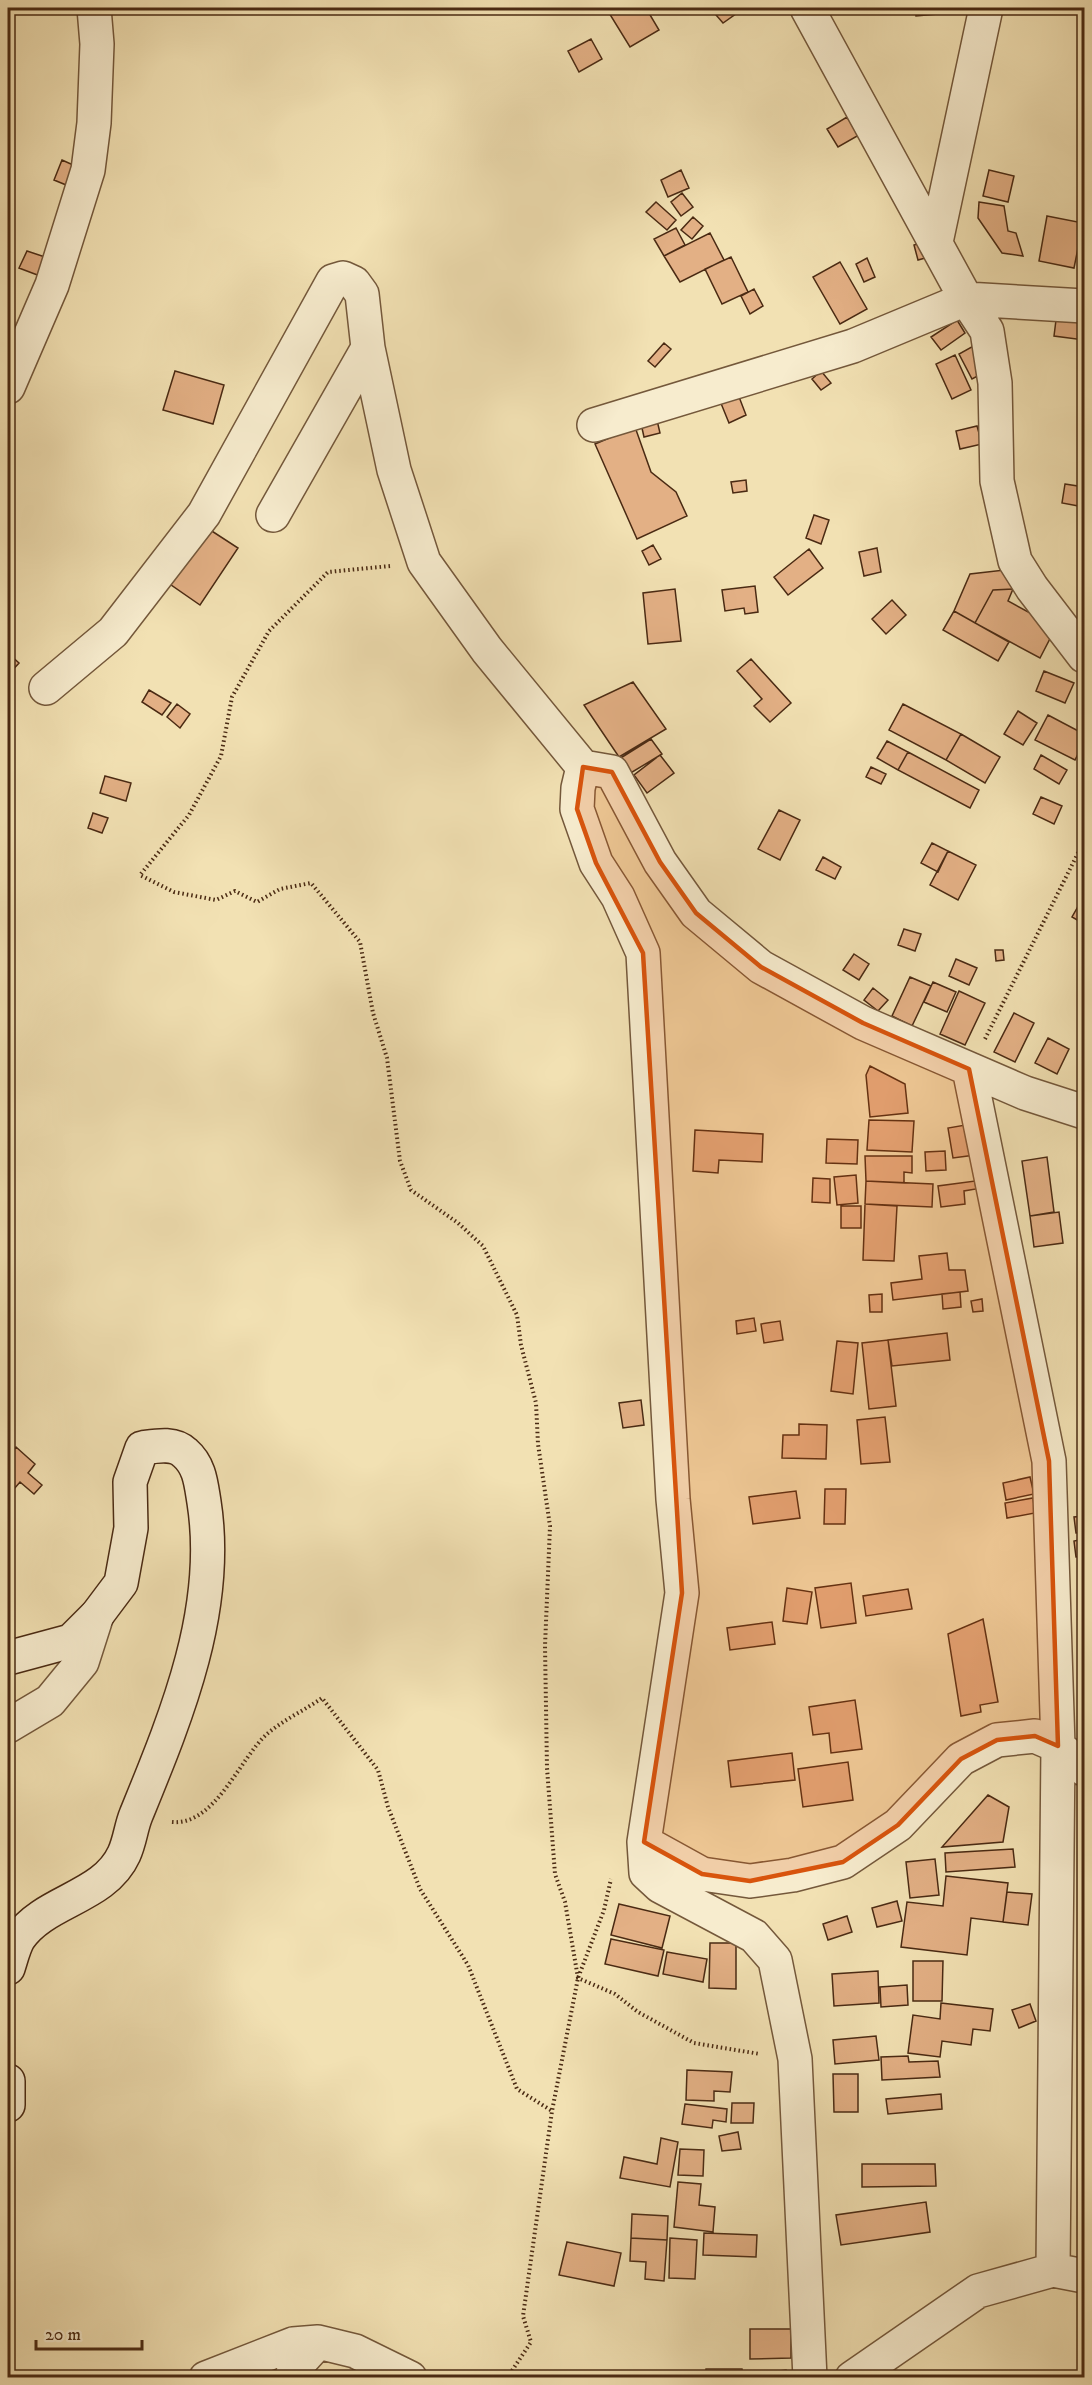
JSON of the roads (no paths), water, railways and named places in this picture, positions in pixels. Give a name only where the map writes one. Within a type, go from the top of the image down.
[{"type":"street","points":[[8,387],[52,285],[88,170],[94,123],[96,55],[94,8]]},
{"type":"street","points":[[807,8],[966,299],[987,331],[995,383],[997,481],[1015,561],[1032,588],[1084,656]]},
{"type":"street","points":[[936,242],[986,8]]},
{"type":"street","points":[[46,688],[113,632],[204,514],[333,281],[343,278],[354,283],[362,294],[368,348],[394,470],[424,562],[487,650],[583,767],[612,772],[660,862],[696,913],[761,967],[863,1023],[1025,1093],[1084,1112]]},
{"type":"street","points":[[594,425],[852,346],[966,299],[1084,306]]},
{"type":"street","points":[[273,515],[368,348]]},
{"type":"street","points":[[583,767],[578,788],[577,809],[596,863],[618,897],[644,953],[673,1499],[682,1593],[644,1842],[646,1873],[660,1886],[753,1936],[775,1960],[795,2059],[810,2378]]},
{"type":"street","points":[[969,1069],[1049,1461],[1058,1746],[1053,2270]]},
{"type":"street","points":[[8,1658],[71,1641],[98,1615],[121,1583],[131,1528],[130,1482],[142,1448],[166,1445],[184,1451],[200,1473],[208,1542],[203,1611],[188,1677],[135,1818],[124,1855],[102,1883],[50,1911],[19,1938],[8,1968]]},
{"type":"street","points":[[8,1726],[50,1701],[82,1662],[98,1615]]},
{"type":"street","points":[[644,1842],[702,1874],[750,1881],[793,1875],[843,1862],[898,1825],[961,1759],[997,1740],[1035,1736],[1058,1746],[1084,1769]]},
{"type":"street","points":[[8,2081],[8,2104]]},
{"type":"street","points":[[852,2378],[978,2291],[1053,2270],[1084,2276]]},
{"type":"street","points":[[291,2378],[297,2365],[318,2342]]},
{"type":"street","points":[[206,2378],[293,2344],[318,2342],[355,2351],[410,2378]]}]
